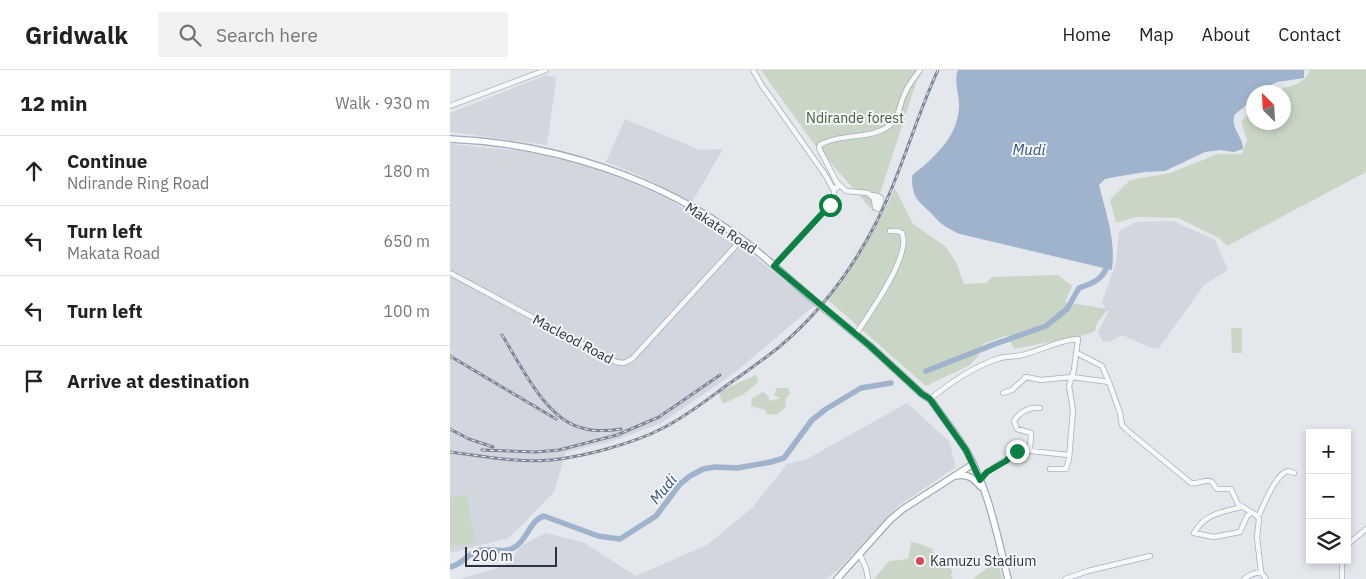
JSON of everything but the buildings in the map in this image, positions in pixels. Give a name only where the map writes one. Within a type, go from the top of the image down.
[{"type":"main road","name":"Makata Road","points":[[450,139],[511,144],[541,150],[605,168],[665,194],[699,212],[742,240],[856,334],[922,394],[930,399],[966,450],[980,480],[993,518],[1008,579]]},
{"type":"main road","points":[[959,473],[967,459],[966,450]]},
{"type":"main road","points":[[951,479],[973,464]]},
{"type":"main road","points":[[837,579],[890,520],[944,481],[959,475],[970,476],[984,491]]},
{"type":"street","points":[[450,106],[546,70]]},
{"type":"street","points":[[753,70],[833,188],[834,198],[828,210],[796,240],[774,266]]},
{"type":"street","points":[[812,156],[821,144],[834,138],[877,132],[889,126],[897,116],[906,91],[920,70]]},
{"type":"street","points":[[819,147],[837,182],[846,191],[863,192],[870,194],[880,197],[882,200],[879,208],[876,209],[874,199],[870,194]]},
{"type":"street","points":[[833,188],[837,188],[837,182]]},
{"type":"street","points":[[856,334],[895,270],[904,247],[902,232],[890,231]]},
{"type":"street","name":"Macleod Road","points":[[450,273],[589,348],[616,362],[624,364],[632,359],[742,240]]},
{"type":"street","points":[[930,399],[957,378],[999,358],[1027,354],[1068,340],[1078,339],[1069,390],[1073,410],[1066,469],[1050,469]]},
{"type":"street","points":[[1076,352],[1102,366],[1120,413],[1122,425],[1189,482],[1196,484],[1209,481],[1217,489],[1231,488],[1241,507],[1258,517]]},
{"type":"street","points":[[1003,393],[1012,390],[1026,377],[1041,380],[1072,377],[1109,382]]},
{"type":"street","points":[[1030,450],[1032,433],[1017,429],[1014,421],[1029,408],[1040,408]]},
{"type":"street","points":[[980,480],[987,472],[1021,450],[1069,454]]},
{"type":"street","points":[[1266,579],[1261,572],[1257,537],[1258,517],[1266,498],[1282,474],[1288,471],[1294,473]]},
{"type":"street","points":[[1241,507],[1207,518],[1200,522],[1194,533],[1214,537],[1240,532],[1247,516],[1251,513]]},
{"type":"street","points":[[1351,541],[1366,528]]},
{"type":"street","points":[[860,555],[866,568],[868,579]]},
{"type":"street","points":[[1065,579],[1088,571],[1150,556]]},
{"type":"street","points":[[1342,564],[1342,579]]},
{"type":"street","points":[[1244,579],[1252,574],[1261,572]]},
{"type":"shaded area","points":[[546,75],[555,77],[556,80],[547,145],[450,132],[450,113]]},
{"type":"shaded area","points":[[625,119],[700,150],[723,149],[692,202],[641,176],[606,162]]},
{"type":"shaded area","points":[[450,144],[540,153],[588,165],[665,197],[736,242],[815,305],[733,374],[661,423],[613,441],[566,452],[554,492],[509,538],[450,553]]},
{"type":"shaded area","points":[[1173,221],[1215,240],[1228,270],[1204,285],[1159,348],[1152,348],[1122,335],[1111,341],[1103,342],[1098,332],[1108,312],[1102,302],[1116,263],[1119,231],[1136,222]]},
{"type":"shaded area","points":[[907,403],[949,441],[956,467],[898,506],[838,570],[825,579],[459,579],[504,566],[523,545],[545,533],[583,542],[636,576],[707,545],[753,507],[787,464],[807,459]]},
{"type":"green space","name":"Ndirande forest","points":[[761,70],[923,70],[916,83],[874,212],[814,144]]},
{"type":"green space","points":[[1310,70],[1366,70],[1366,172],[1227,246],[1219,238],[1178,218],[1136,217],[1116,223],[1110,200],[1130,180],[1170,173],[1218,154],[1242,154],[1247,140],[1241,122],[1246,116],[1246,130],[1291,130],[1291,86],[1300,82]]},
{"type":"green space","points":[[895,188],[913,224],[945,246],[956,262],[964,284],[986,283],[992,277],[1058,275],[1072,286],[1065,302],[1108,309],[1097,323],[1095,331],[1085,335],[1014,349],[1008,335],[983,344],[978,356],[970,365],[926,386],[827,299],[865,246]]},
{"type":"green space","points":[[1231,328],[1242,328],[1242,353],[1232,353]]},
{"type":"green space","points":[[756,375],[758,382],[744,394],[723,404],[718,392]]},
{"type":"green space","points":[[777,388],[788,388],[790,394],[785,400],[786,407],[777,415],[767,414],[765,410],[751,406],[752,398],[763,392],[770,401],[780,398],[774,395]]},
{"type":"green space","points":[[466,494],[476,542],[450,547],[450,497]]},
{"type":"green space","name":"Kamuzu Stadium","points":[[911,542],[933,549],[932,551],[942,560],[945,559],[953,573],[951,575],[953,579],[874,579],[889,561],[908,559]]},
{"type":"green space","points":[[998,559],[1002,579],[973,579]]},
{"type":"water","name":"Mudi","points":[[958,70],[1304,70],[1304,78],[1277,82],[1271,85],[1246,85],[1246,105],[1235,114],[1234,119],[1243,149],[1234,152],[1220,150],[1205,152],[1165,171],[1145,172],[1105,179],[1099,185],[1113,248],[1112,270],[960,234],[942,224],[917,199],[913,191],[912,176],[939,151],[949,138],[956,124],[959,108]]},
{"type":"waterway","points":[[1078,290],[1101,277],[1108,263]]},
{"type":"waterway","name":"Mudi","points":[[926,371],[1046,326],[1067,309],[1079,288]]},
{"type":"waterway","name":"Mudi","points":[[450,567],[480,550],[507,550],[515,547],[523,540],[535,522],[544,516],[598,536],[620,539],[656,516],[680,484],[690,476],[703,469],[715,467],[737,468],[784,458],[812,420],[826,409],[861,388],[891,383]]},
{"type":"railway","points":[[450,452],[500,459],[539,461],[578,456],[624,444],[651,434],[679,419],[778,348],[821,305],[846,273],[868,239],[894,184],[922,107],[938,70]]},
{"type":"railway","points":[[502,335],[535,389],[545,403],[557,414],[569,423],[582,428],[602,431],[621,429]]},
{"type":"railway","points":[[450,356],[556,419]]},
{"type":"railway","points":[[482,450],[536,452],[559,450],[617,435],[659,417],[720,375]]},
{"type":"railway","points":[[450,429],[469,439],[493,447]]},
{"type":"place","name":"Kamuzu Stadium","points":[[920,561]]},
{"type":"route","points":[[830,205],[828,210],[796,240],[774,266],[930,399],[966,450],[980,480],[992,468],[1006,461],[1017,451]]}]
